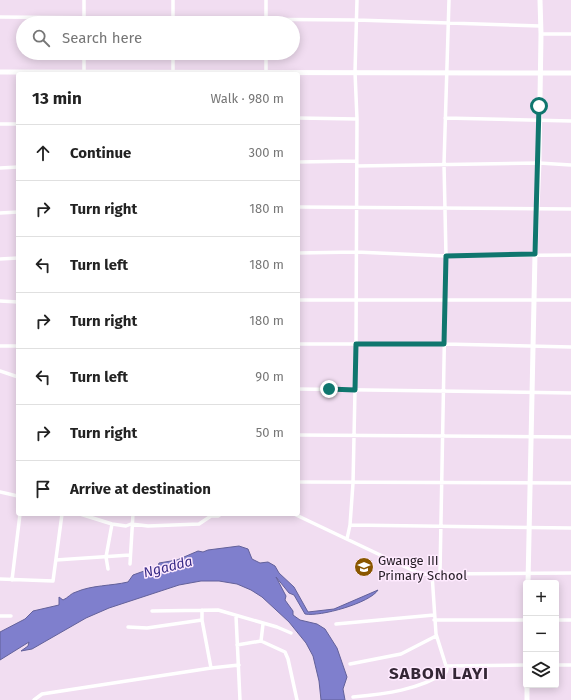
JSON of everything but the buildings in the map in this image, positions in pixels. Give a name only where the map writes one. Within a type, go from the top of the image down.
[{"type":"main road","points":[[528,580],[531,393],[541,34],[540,0]]},
{"type":"main road","points":[[0,72],[16,72]]},
{"type":"main road","points":[[300,73],[571,73]]},
{"type":"main road","points":[[527,688],[527,700]]},
{"type":"street","points":[[84,0],[84,16]]},
{"type":"street","points":[[173,0],[173,16]]},
{"type":"street","points":[[266,0],[266,16]]},
{"type":"street","points":[[347,540],[350,524],[353,483],[356,344],[357,118],[355,72],[357,0]]},
{"type":"street","points":[[440,573],[440,482],[446,256],[444,164],[449,0]]},
{"type":"street","points":[[0,17],[16,17]]},
{"type":"street","points":[[300,21],[356,20],[540,26]]},
{"type":"street","points":[[541,34],[571,34]]},
{"type":"street","points":[[84,60],[84,72]]},
{"type":"street","points":[[173,60],[173,72]]},
{"type":"street","points":[[266,60],[266,72]]},
{"type":"street","points":[[300,118],[357,118]]},
{"type":"street","points":[[446,118],[539,119],[571,121]]},
{"type":"street","points":[[0,124],[16,124]]},
{"type":"street","points":[[300,162],[357,161]]},
{"type":"street","points":[[357,166],[538,163],[571,165]]},
{"type":"street","points":[[0,168],[16,167]]},
{"type":"street","points":[[300,207],[571,209]]},
{"type":"street","points":[[0,213],[16,212]]},
{"type":"street","points":[[300,253],[356,252],[446,256],[535,254],[571,255]]},
{"type":"street","points":[[0,259],[16,258]]},
{"type":"street","points":[[300,300],[571,300]]},
{"type":"street","points":[[0,302],[16,302]]},
{"type":"street","points":[[300,344],[444,344],[571,347]]},
{"type":"street","points":[[0,346],[16,346]]},
{"type":"street","points":[[0,371],[16,376]]},
{"type":"street","points":[[300,389],[571,393]]},
{"type":"street","points":[[300,436],[571,437]]},
{"type":"street","points":[[300,482],[571,483]]},
{"type":"street","points":[[0,492],[16,496]]},
{"type":"street","points":[[12,580],[20,516]]},
{"type":"street","points":[[0,579],[53,581],[62,516]]},
{"type":"street","points":[[86,516],[112,524],[126,526],[131,524],[148,526],[200,524],[212,516]]},
{"type":"street","points":[[130,564],[133,516]]},
{"type":"street","points":[[298,516],[416,572],[425,574],[571,572]]},
{"type":"street","points":[[108,569],[106,557],[112,524]]},
{"type":"street","points":[[350,524],[571,528]]},
{"type":"street","points":[[56,560],[130,555]]},
{"type":"street","points":[[353,697],[378,695],[427,682],[446,672],[446,666],[436,636],[432,574]]},
{"type":"street","points":[[202,610],[202,620],[211,668]]},
{"type":"street","points":[[152,611],[218,610],[291,633]]},
{"type":"street","points":[[0,616],[11,616]]},
{"type":"street","points":[[236,616],[240,700]]},
{"type":"street","points":[[336,624],[434,617],[523,620]]},
{"type":"street","points":[[128,627],[147,628],[202,620]]},
{"type":"street","points":[[559,620],[571,620]]},
{"type":"street","points":[[261,641],[263,624]]},
{"type":"street","points":[[350,664],[401,654],[436,636]]},
{"type":"street","points":[[237,645],[261,641],[275,646],[287,655],[297,700]]},
{"type":"street","points":[[34,700],[42,694],[239,665]]},
{"type":"street","points":[[446,666],[523,665]]},
{"type":"street","points":[[559,665],[571,665]]},
{"type":"water","name":"Ngadda","points":[[239,546],[248,549],[252,559],[260,563],[268,562],[275,566],[279,573],[294,587],[308,612],[334,609],[378,590],[365,600],[344,608],[322,613],[305,614],[294,595],[289,593],[276,577],[286,596],[285,600],[293,611],[293,615],[300,620],[317,624],[325,629],[337,648],[347,677],[343,689],[345,700],[321,700],[319,681],[313,656],[306,643],[289,622],[262,597],[251,590],[237,584],[219,581],[201,581],[179,585],[109,608],[86,618],[32,649],[21,651],[28,646],[29,642],[0,660],[0,632],[25,619],[33,611],[59,605],[59,597],[63,600],[73,593],[82,590],[128,582],[133,575],[158,566],[159,563],[177,560],[198,551],[203,552]]},
{"type":"place","name":"Gwange III Primary School","points":[[364,567]]},
{"type":"district","name":"SABON LAYI","points":[[439,673]]},
{"type":"route","points":[[329,389],[355,390],[356,344],[444,344],[446,256],[535,254],[539,106]]}]
